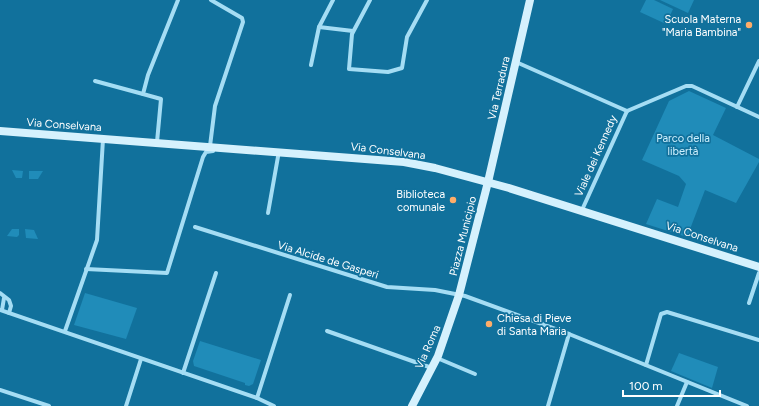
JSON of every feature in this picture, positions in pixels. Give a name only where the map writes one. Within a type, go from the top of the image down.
[{"type":"main road","name":"Via Terradura","points":[[488,182],[530,0]]},
{"type":"main road","name":"Via Conselvana","points":[[0,131],[279,151],[404,162],[488,182],[582,210],[759,267]]},
{"type":"main road","name":"Piazza Municipio","points":[[459,295],[488,182]]},
{"type":"main road","name":"Via Roma","points":[[414,405],[437,358],[459,295]]},
{"type":"street","points":[[143,94],[148,75],[178,0]]},
{"type":"street","points":[[210,146],[215,106],[243,22],[242,18],[212,0]]},
{"type":"street","points":[[311,65],[319,27],[333,0]]},
{"type":"street","points":[[370,0],[351,37],[349,69],[388,72],[402,68],[407,37],[426,0]]},
{"type":"street","points":[[319,27],[353,31]]},
{"type":"street","points":[[737,107],[759,61]]},
{"type":"street","points":[[516,62],[627,111]]},
{"type":"street","points":[[95,81],[161,99],[157,142]]},
{"type":"street","name":"Viale dei Kennedy","points":[[582,210],[627,111],[686,86],[692,86],[759,118]]},
{"type":"street","points":[[65,331],[97,240],[103,139]]},
{"type":"street","points":[[86,269],[167,273],[204,154],[209,151],[224,152],[230,148]]},
{"type":"street","points":[[268,213],[279,151]]},
{"type":"street","name":"Via Alcide de Gasperi","points":[[195,227],[387,287],[435,290],[459,295],[569,334],[747,406]]},
{"type":"street","points":[[183,373],[216,273]]},
{"type":"street","points":[[749,303],[759,273]]},
{"type":"street","points":[[0,293],[9,300],[12,306],[9,313]]},
{"type":"street","points":[[257,398],[290,295]]},
{"type":"street","points":[[4,297],[5,301],[1,310],[257,398],[272,406]]},
{"type":"street","points":[[646,365],[662,314],[667,312],[759,340]]},
{"type":"street","points":[[327,331],[432,368]]},
{"type":"street","points":[[548,406],[569,334]]},
{"type":"street","points":[[126,406],[141,358]]},
{"type":"street","points":[[437,358],[475,374]]},
{"type":"street","points":[[677,406],[687,382]]},
{"type":"street","points":[[0,390],[49,406]]},
{"type":"green space","points":[[646,0],[654,0],[673,9],[666,24],[640,12]]},
{"type":"green space","points":[[660,0],[694,0],[688,13]]},
{"type":"green space","name":"Parco della libertà","points":[[689,91],[726,108],[713,135],[759,159],[759,162],[736,203],[705,190],[687,237],[646,224],[657,199],[678,207],[686,184],[679,176],[642,160],[669,101]]},
{"type":"green space","points":[[12,170],[23,171],[22,178],[16,178]]},
{"type":"green space","points":[[29,171],[43,171],[38,179],[29,179]]},
{"type":"green space","points":[[12,229],[19,229],[19,235],[17,237],[7,236]]},
{"type":"green space","points":[[25,229],[34,230],[38,239],[26,238]]},
{"type":"green space","points":[[85,293],[137,308],[126,339],[74,325]]},
{"type":"green space","points":[[200,341],[261,360],[253,384],[249,386],[245,385],[245,383],[194,366],[193,361]]},
{"type":"green space","points":[[679,353],[718,367],[712,388],[671,371]]},
{"type":"place","name":"Scuola Materna \"Maria Bambina\"","points":[[749,25]]},
{"type":"place","name":"Biblioteca comunale","points":[[453,200]]},
{"type":"place","name":"Chiesa di Pieve di Santa Maria","points":[[489,324]]}]
